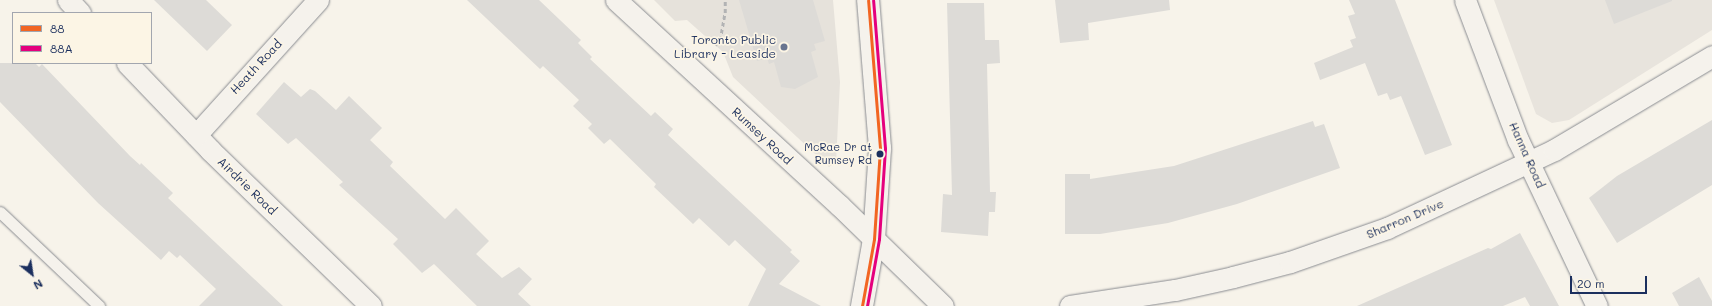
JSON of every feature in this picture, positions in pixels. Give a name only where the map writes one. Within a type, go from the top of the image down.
[{"type":"street","points":[[68,0],[79,12]]},
{"type":"street","name":"Heath Road","points":[[196,135],[318,0]]},
{"type":"street","name":"Rumsey Road","points":[[616,0],[874,239],[943,306]]},
{"type":"street","points":[[862,306],[874,239],[880,148],[868,0]]},
{"type":"street","name":"Hanna Road","points":[[1465,0],[1529,163],[1597,306]]},
{"type":"street","name":"Sharron Drive","points":[[1070,306],[1175,290],[1290,262],[1387,228],[1529,163],[1712,56]]},
{"type":"street","name":"Airdrie Road","points":[[128,64],[196,135],[371,306]]},
{"type":"lane","points":[[0,212],[99,306]]},
{"type":"path","points":[[715,45],[720,40],[725,14],[725,0]]},
{"type":"shaded area","points":[[654,0],[833,0],[840,82],[836,163],[829,167],[733,77],[723,52],[687,20],[675,21]]},
{"type":"shaded area","points":[[1494,0],[1712,0],[1712,30],[1569,120],[1552,123],[1536,114]]},
{"type":"building","points":[[154,0],[206,0],[232,25],[207,51]]},
{"type":"building","points":[[467,0],[539,0],[581,40],[578,43],[592,57],[590,59],[651,116],[655,112],[673,129],[668,135],[792,250],[790,252],[800,261],[779,284],[821,306],[748,306],[766,269],[735,240],[729,246],[699,218],[693,224],[654,187],[656,184],[610,139],[604,144],[588,128],[592,124],[573,106],[579,100],[543,66],[540,69]]},
{"type":"building","name":"Toronto Public Library - Leaside","points":[[739,0],[813,0],[825,41],[814,44],[816,50],[811,52],[818,77],[795,89],[781,87],[774,62],[769,64],[767,58],[757,61]]},
{"type":"building","points":[[1055,0],[1169,0],[1170,10],[1088,23],[1089,40],[1060,43]]},
{"type":"building","points":[[1349,0],[1395,0],[1452,145],[1425,155],[1401,96],[1390,100],[1387,93],[1378,96],[1365,63],[1320,80],[1314,63],[1353,47],[1350,40],[1356,38],[1348,16],[1355,14]]},
{"type":"building","points":[[1605,0],[1672,0],[1672,1],[1614,24]]},
{"type":"building","points":[[947,3],[984,3],[985,40],[999,40],[1000,63],[987,64],[990,192],[996,192],[995,212],[989,212],[988,236],[941,232],[943,194],[952,195]]},
{"type":"building","points":[[0,63],[36,64],[39,67],[42,64],[130,156],[140,165],[141,163],[173,193],[168,198],[283,306],[199,306],[216,289],[180,255],[177,258],[169,251],[161,260],[98,203],[0,102]]},
{"type":"building","points":[[284,82],[301,97],[310,89],[315,91],[336,110],[349,96],[382,128],[370,140],[393,162],[390,166],[445,219],[456,208],[489,241],[476,254],[502,278],[519,267],[532,279],[518,294],[531,306],[477,306],[434,264],[422,273],[393,244],[398,239],[339,185],[343,182],[296,138],[288,144],[256,114]]},
{"type":"building","points":[[1712,120],[1712,185],[1617,243],[1589,198],[1617,176]]},
{"type":"building","points":[[1313,121],[1315,127],[1324,124],[1340,168],[1237,204],[1168,223],[1100,234],[1065,234],[1065,174],[1090,174],[1090,179],[1174,166]]},
{"type":"building","points":[[1520,233],[1559,306],[1530,306],[1525,297],[1503,306],[1357,306],[1488,248],[1491,249]]},
{"type":"building","points":[[1699,277],[1712,301],[1712,306],[1679,306],[1672,293]]},
{"type":"transit line","name":"88","points":[[862,306],[874,239],[880,148],[868,0]]},
{"type":"transit line","name":"88A","points":[[867,306],[879,239],[885,148],[873,0]]},
{"type":"place","name":"Toronto Public Library - Leaside","points":[[784,47]]},
{"type":"place","name":"McRae Dr at Rumsey Rd","points":[[880,154]]}]
